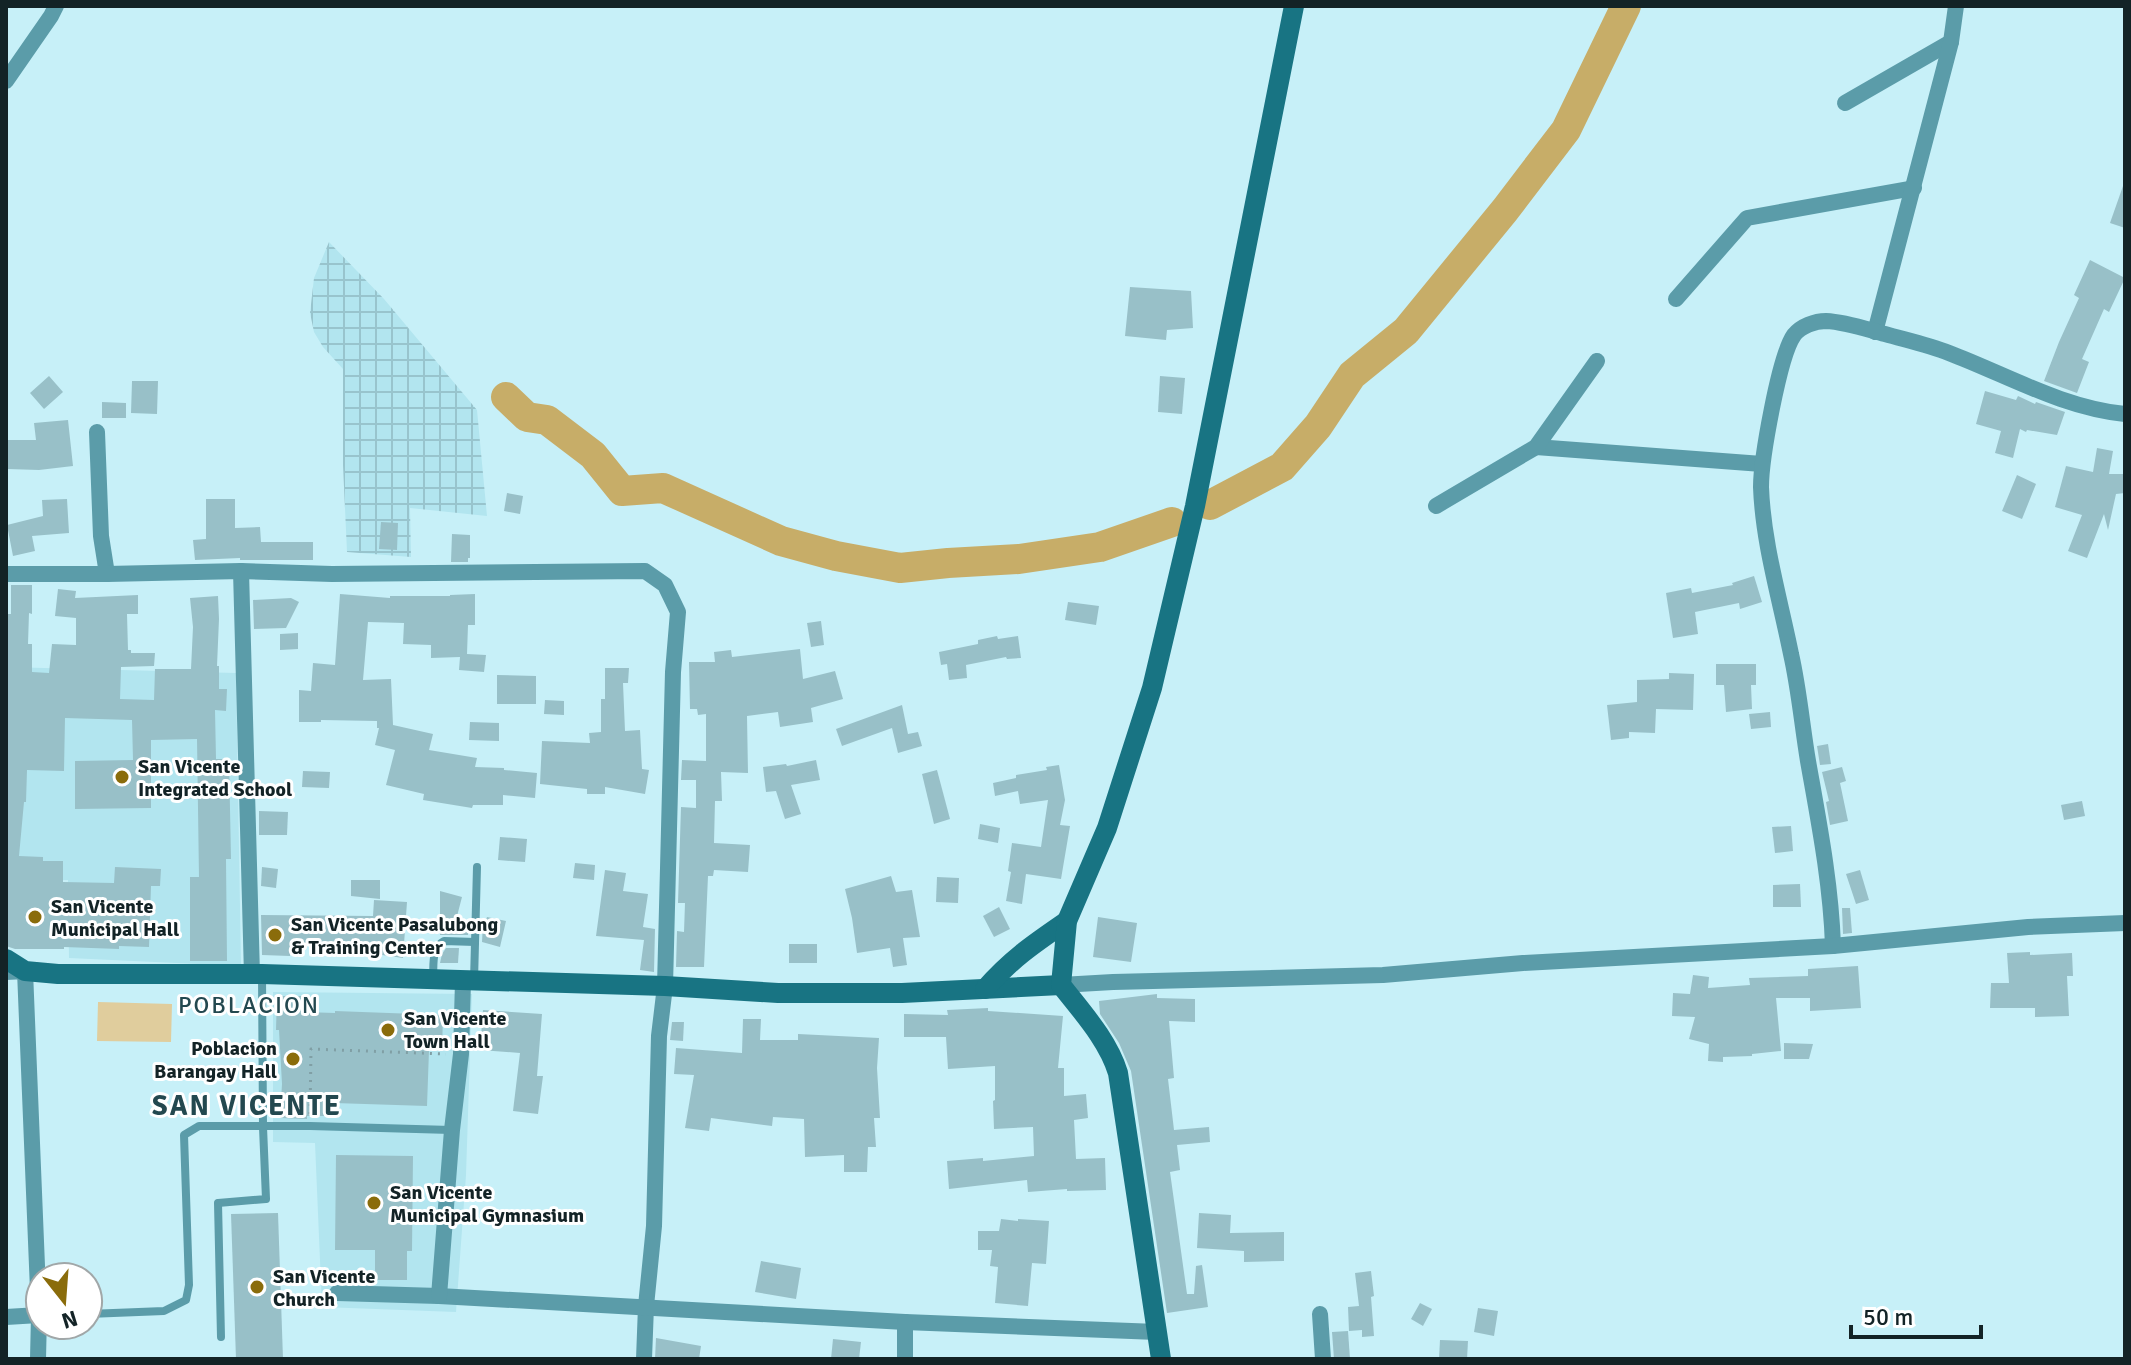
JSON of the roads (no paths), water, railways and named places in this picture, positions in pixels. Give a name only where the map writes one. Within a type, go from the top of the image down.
[{"type":"main road","points":[[1161,1359],[1118,1073],[1090,1021],[1061,985],[1067,921],[1107,828],[1152,688],[1195,506],[1294,6]]},
{"type":"main road","points":[[985,989],[1004,966],[1022,951],[1067,921]]},
{"type":"main road","points":[[6,959],[15,971],[58,974],[257,974],[665,986],[778,993],[902,993],[1061,985]]},
{"type":"street","points":[[6,81],[56,6]]},
{"type":"street","points":[[1875,332],[1951,42],[1956,6]]},
{"type":"street","points":[[1845,103],[1951,42]]},
{"type":"street","points":[[1676,299],[1747,218],[1914,188]]},
{"type":"street","points":[[1833,946],[1823,846],[1792,659],[1765,530],[1761,487],[1762,464],[1781,369],[1795,333],[1806,325],[1824,321],[1875,332],[1946,351],[2060,399],[2100,411],[2125,414]]},
{"type":"street","points":[[1436,506],[1536,447],[1597,361]]},
{"type":"street","points":[[97,432],[101,536],[107,574]]},
{"type":"street","points":[[1536,447],[1762,464]]},
{"type":"street","points":[[241,571],[257,974]]},
{"type":"street","points":[[6,574],[645,571],[665,585],[678,612],[673,672],[665,986],[659,1036],[654,1226],[644,1359]]},
{"type":"street","points":[[1061,985],[1383,975],[1523,963],[1833,946],[2028,927],[2125,923]]},
{"type":"street","points":[[15,971],[36,1261]]},
{"type":"street","points":[[439,1296],[468,981]]},
{"type":"street","points":[[337,1293],[1157,1332]]},
{"type":"street","points":[[1320,1314],[1323,1359]]},
{"type":"street","points":[[905,1322],[905,1359]]},
{"type":"lane","points":[[468,981],[475,942],[477,867]]},
{"type":"lane","points":[[433,980],[435,950],[439,943],[475,942]]},
{"type":"lane","points":[[221,1337],[218,1203],[266,1199],[257,974]]},
{"type":"lane","points":[[104,1313],[164,1311],[186,1300],[189,1285],[184,1135],[199,1126],[452,1130]]},
{"type":"waterway","points":[[1210,505],[1282,467],[1318,426],[1352,375],[1406,331],[1566,130],[1626,6]]},
{"type":"waterway","points":[[506,397],[527,417],[547,420],[593,455],[622,491],[663,488],[781,541],[836,556],[900,568],[1019,559],[1100,547],[1172,522]]},
{"type":"place","name":"San Vicente Integrated School","points":[[122,777]]},
{"type":"place","name":"San Vicente Municipal Hall","points":[[35,917]]},
{"type":"place","name":"San Vicente Pasalubong & Training Center","points":[[275,935]]},
{"type":"place","name":"San Vicente Town Hall","points":[[388,1030]]},
{"type":"place","name":"Poblacion Barangay Hall","points":[[293,1059]]},
{"type":"place","name":"San Vicente Municipal Gymnasium","points":[[374,1203]]},
{"type":"place","name":"San Vicente Church","points":[[257,1287]]},
{"type":"district","name":"POBLACION","points":[[249,1005]]},
{"type":"district","name":"SAN VICENTE","points":[[247,1105]]}]
